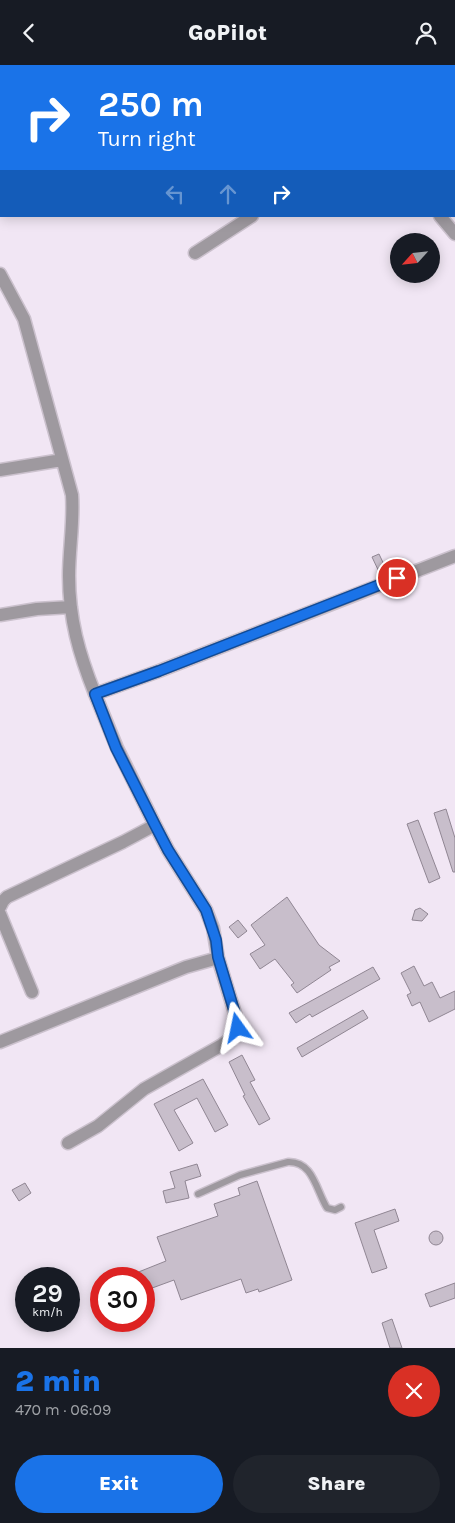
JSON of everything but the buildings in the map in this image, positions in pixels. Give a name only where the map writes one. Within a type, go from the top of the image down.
[{"type":"street","points":[[195,253],[250,217]]},
{"type":"street","points":[[441,217],[455,234]]},
{"type":"street","points":[[0,274],[14,297],[24,319],[72,495],[69,577],[71,607],[80,656],[116,748],[168,850],[206,910],[238,1028],[235,1034],[222,1045],[144,1089],[98,1126],[68,1143]]},
{"type":"street","points":[[0,470],[62,460]]},
{"type":"street","points":[[95,694],[455,556]]},
{"type":"street","points":[[0,615],[38,609],[71,607]]},
{"type":"street","points":[[0,907],[7,897],[124,842],[155,825]]},
{"type":"street","points":[[0,914],[32,993]]},
{"type":"street","points":[[0,1042],[177,971],[218,957]]},
{"type":"lane","points":[[198,1194],[240,1175],[288,1162],[295,1162],[302,1164],[311,1174],[327,1208],[335,1210],[341,1207]]},
{"type":"route","points":[[238,1028],[209,917],[155,825],[116,748],[95,694],[397,578]]}]
